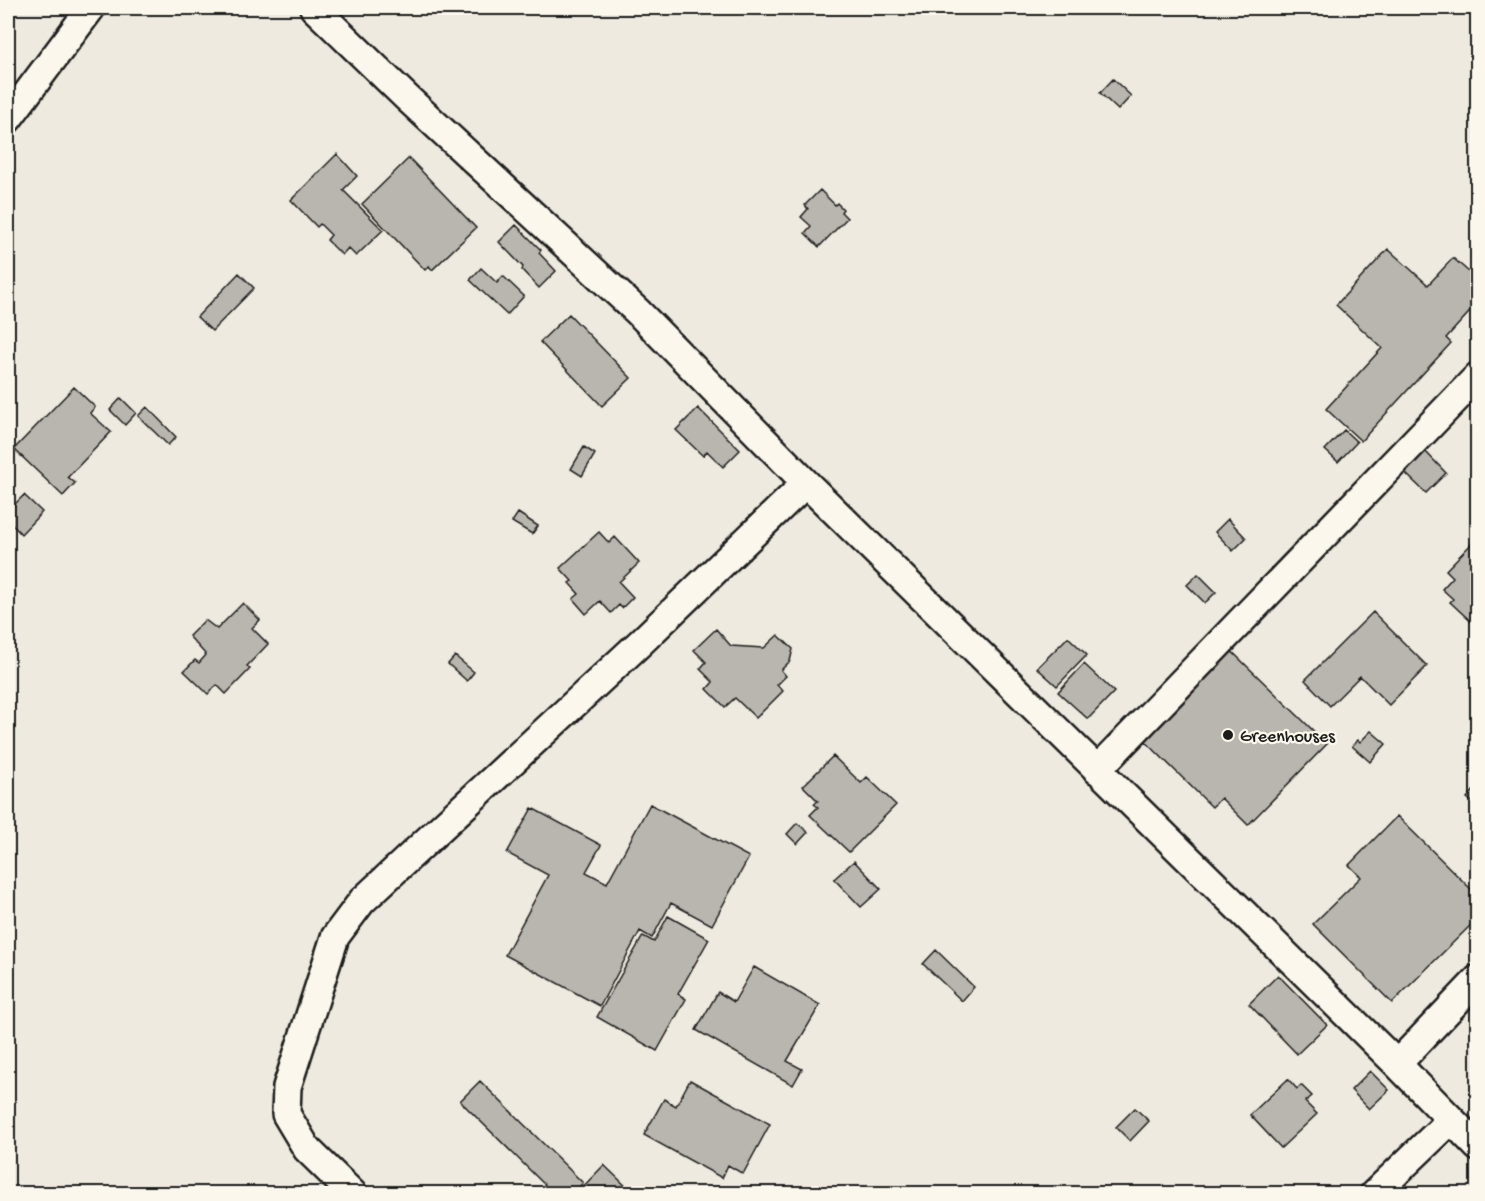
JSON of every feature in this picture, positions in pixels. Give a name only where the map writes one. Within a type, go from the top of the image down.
[{"type":"street","points":[[8,119],[91,8]]},
{"type":"street","points":[[314,8],[406,97],[638,312],[806,483],[1478,1147]]},
{"type":"street","points":[[1097,770],[1478,376]]},
{"type":"street","points":[[353,1194],[307,1149],[286,1114],[287,1087],[335,937],[362,901],[640,643],[806,483]]},
{"type":"street","points":[[1396,1064],[1478,979]]},
{"type":"street","points":[[1374,1194],[1451,1120]]},
{"type":"building","points":[[1113,79],[1131,96],[1118,110],[1100,93]]},
{"type":"building","points":[[337,154],[357,176],[343,190],[383,230],[356,256],[348,248],[342,255],[327,240],[331,235],[320,224],[317,227],[291,200]]},
{"type":"building","points":[[409,158],[476,228],[432,270],[429,266],[425,270],[362,204]]},
{"type":"building","points":[[820,190],[835,205],[837,203],[843,209],[841,212],[847,218],[819,247],[805,233],[811,226],[801,217],[808,209],[805,205]]},
{"type":"building","points":[[516,225],[541,250],[539,253],[556,271],[539,288],[499,242]]},
{"type":"building","points":[[1388,249],[1428,285],[1453,258],[1478,280],[1478,291],[1471,299],[1477,304],[1446,338],[1451,343],[1361,441],[1326,409],[1382,348],[1336,305]]},
{"type":"building","points":[[481,268],[497,283],[503,276],[524,296],[507,315],[470,280]]},
{"type":"building","points":[[239,273],[254,288],[212,331],[197,317]]},
{"type":"building","points":[[569,314],[631,378],[602,406],[540,342]]},
{"type":"building","points":[[74,387],[95,407],[90,413],[111,432],[68,477],[75,483],[63,496],[14,449]]},
{"type":"building","points":[[121,398],[136,413],[125,425],[110,410]]},
{"type":"building","points":[[147,407],[176,437],[168,445],[138,416]]},
{"type":"building","points":[[698,408],[740,450],[723,467],[707,451],[703,456],[676,430]]},
{"type":"building","points":[[1344,430],[1357,442],[1338,462],[1325,450]]},
{"type":"building","points":[[584,447],[595,454],[582,476],[571,469]]},
{"type":"building","points":[[1424,450],[1446,473],[1426,493],[1403,471]]},
{"type":"building","points":[[24,495],[42,512],[21,534],[8,520],[8,511]]},
{"type":"building","points":[[518,513],[538,526],[532,534],[512,522]]},
{"type":"building","points":[[1228,519],[1246,538],[1233,551],[1215,532]]},
{"type":"building","points":[[599,532],[609,543],[615,537],[639,563],[619,582],[633,597],[622,608],[619,605],[611,613],[600,601],[586,614],[573,599],[579,594],[569,583],[572,581],[560,568]]},
{"type":"building","points":[[1478,537],[1478,628],[1450,602],[1453,599],[1442,589],[1453,577],[1446,570]]},
{"type":"building","points":[[1198,574],[1216,592],[1205,603],[1187,585]]},
{"type":"building","points":[[243,603],[260,620],[252,628],[268,644],[247,666],[250,669],[226,694],[217,685],[208,694],[184,671],[195,660],[199,663],[206,655],[189,636],[205,620],[217,629]]},
{"type":"building","name":"Greenhouses","points":[[1373,612],[1427,666],[1389,705],[1360,676],[1330,706],[1305,680]]},
{"type":"building","points":[[716,629],[731,646],[764,648],[778,635],[793,649],[790,661],[781,670],[786,676],[777,685],[783,691],[756,718],[735,698],[725,707],[707,689],[713,682],[700,669],[706,662],[694,650]]},
{"type":"building","points":[[1068,637],[1087,655],[1057,686],[1037,668]]},
{"type":"building","name":"Greenhouses","points":[[1217,637],[1327,744],[1248,825],[1221,798],[1212,807],[1130,726]]},
{"type":"building","points":[[455,656],[474,672],[467,681],[448,664]]},
{"type":"building","points":[[1084,664],[1114,692],[1088,719],[1058,692]]},
{"type":"building","points":[[1371,731],[1386,744],[1370,762],[1352,746],[1358,740],[1360,742]]},
{"type":"building","points":[[833,756],[861,783],[867,777],[896,805],[849,852],[810,815],[818,807],[814,804],[818,801],[803,786]]},
{"type":"building","points":[[1478,786],[1478,807],[1467,798]]},
{"type":"building","points":[[650,804],[749,857],[712,925],[671,903],[652,938],[640,931],[600,1006],[505,955],[548,875],[507,853],[532,808],[601,845],[586,872],[607,883]]},
{"type":"building","points":[[1397,816],[1478,896],[1478,918],[1392,1003],[1313,924],[1361,877],[1349,865]]},
{"type":"building","points":[[797,823],[808,832],[797,844],[787,834]]},
{"type":"building","points":[[854,861],[881,889],[861,907],[834,879]]},
{"type":"building","points":[[668,916],[709,939],[678,994],[686,999],[657,1051],[597,1017],[643,936],[654,942]]},
{"type":"building","points":[[936,950],[974,987],[962,1001],[923,964]]},
{"type":"building","points":[[754,967],[820,1005],[787,1061],[802,1069],[793,1085],[696,1030],[718,992],[734,1002]]},
{"type":"building","points":[[1278,975],[1327,1025],[1297,1054],[1249,1004]]},
{"type":"building","points":[[1370,1071],[1389,1090],[1369,1109],[1351,1090]]},
{"type":"building","points":[[1288,1079],[1297,1089],[1301,1085],[1312,1096],[1305,1102],[1317,1114],[1281,1148],[1250,1115]]},
{"type":"building","points":[[690,1080],[770,1124],[743,1174],[728,1165],[722,1178],[644,1135],[664,1099],[676,1106]]},
{"type":"building","points":[[480,1081],[583,1183],[572,1194],[554,1194],[460,1101]]},
{"type":"building","points":[[1135,1108],[1149,1121],[1130,1141],[1116,1127]]},
{"type":"building","points":[[604,1165],[634,1194],[576,1194]]},
{"type":"place","name":"Greenhouses","points":[[1228,735]]}]
